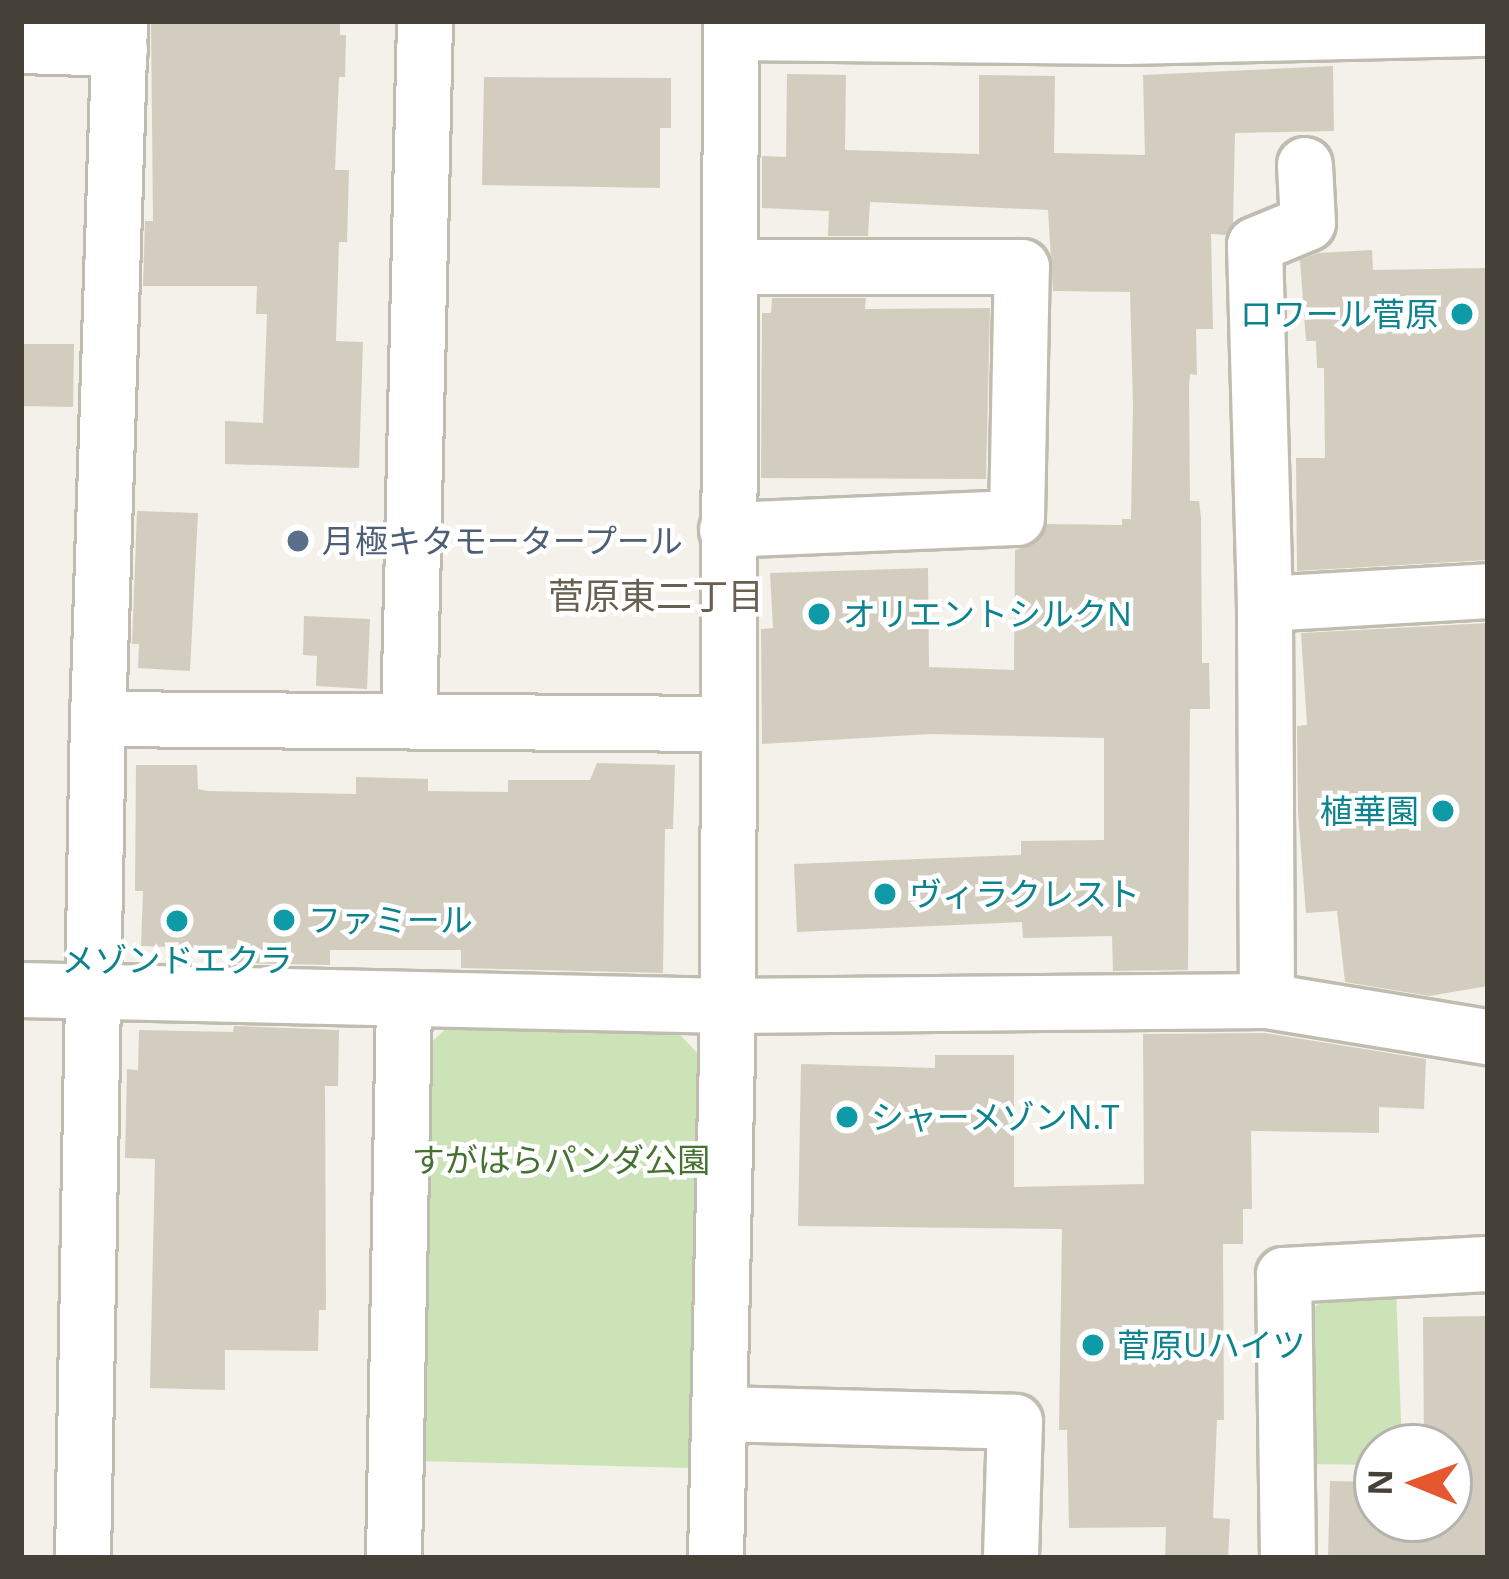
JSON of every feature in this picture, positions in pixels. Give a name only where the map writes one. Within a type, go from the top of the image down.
[{"type":"street","points":[[409,721],[425,21]]},
{"type":"street","points":[[716,1558],[728,1006],[725,724],[732,27],[1126,37],[1488,29]]},
{"type":"street","points":[[21,46],[120,35],[98,719],[83,1558]]},
{"type":"street","points":[[1267,1000],[1265,604],[1255,245],[1307,224],[1305,165]]},
{"type":"street","points":[[727,530],[1017,518],[1022,267],[730,267]]},
{"type":"street","points":[[1265,604],[1488,591]]},
{"type":"street","points":[[98,719],[725,724]]},
{"type":"street","points":[[21,990],[728,1006],[1267,1000],[1488,1037]]},
{"type":"street","points":[[394,1558],[404,1002]]},
{"type":"street","points":[[1288,1558],[1284,1275],[1488,1264]]},
{"type":"street","points":[[719,1414],[1015,1422],[1012,1558]]},
{"type":"green space","name":"すがはらパンダ公園","points":[[458,1018],[670,1024],[700,1056],[691,1468],[418,1461],[426,1047]]},
{"type":"green space","points":[[1341,1288],[1396,1288],[1401,1423],[1353,1423],[1353,1465],[1308,1464],[1305,1314]]},
{"type":"building","points":[[151,21],[340,21],[340,35],[346,35],[345,77],[339,77],[335,170],[349,170],[347,242],[339,242],[336,341],[363,342],[359,468],[225,464],[225,421],[263,423],[267,314],[256,314],[257,286],[143,286],[145,221],[153,221]]},
{"type":"building","points":[[1333,66],[1334,131],[1235,133],[1233,224],[1226,235],[1211,234],[1213,329],[1196,329],[1197,375],[1190,374],[1189,386],[1190,501],[1199,501],[1201,517],[1202,663],[1209,663],[1210,709],[1190,709],[1188,970],[1113,971],[1112,936],[1023,938],[1022,922],[797,932],[794,864],[1021,855],[1021,841],[1104,840],[1104,738],[931,734],[762,744],[761,629],[773,628],[770,573],[928,568],[929,667],[1014,670],[1015,550],[1034,544],[1047,524],[1122,525],[1122,519],[1131,519],[1133,406],[1130,292],[1053,291],[1048,210],[870,202],[868,236],[828,236],[829,211],[762,208],[762,156],[786,157],[787,74],[846,75],[845,150],[979,154],[979,75],[1055,76],[1054,153],[1145,155],[1143,75]]},
{"type":"building","points":[[484,77],[671,78],[671,128],[660,128],[660,188],[482,185]]},
{"type":"building","points":[[1372,250],[1373,270],[1488,268],[1488,560],[1297,571],[1296,458],[1325,458],[1324,368],[1317,368],[1316,341],[1306,341],[1300,260],[1318,253]]},
{"type":"building","points":[[772,298],[866,298],[865,309],[990,308],[986,479],[761,478],[762,313],[771,313]]},
{"type":"building","points":[[21,344],[74,344],[73,407],[21,406]]},
{"type":"building","points":[[137,511],[198,513],[190,671],[138,668],[139,644],[132,644]]},
{"type":"building","points":[[304,616],[370,619],[367,689],[316,686],[317,656],[303,655]]},
{"type":"building","points":[[1488,623],[1488,986],[1429,996],[1345,982],[1337,911],[1306,913],[1298,812],[1297,726],[1307,725],[1301,633]]},
{"type":"building","points":[[597,763],[675,765],[673,829],[665,829],[663,973],[461,968],[461,950],[330,950],[330,965],[235,963],[236,949],[141,946],[143,891],[135,891],[136,765],[197,765],[198,789],[207,791],[356,794],[356,777],[428,779],[428,791],[508,792],[508,780],[590,780]]},
{"type":"building","points":[[234,1026],[339,1030],[338,1086],[325,1086],[326,1310],[319,1310],[318,1351],[225,1350],[225,1390],[150,1388],[155,1159],[125,1158],[127,1069],[138,1070],[139,1030],[233,1032]]},
{"type":"building","points":[[1265,1033],[1426,1059],[1424,1109],[1379,1107],[1379,1133],[1251,1131],[1252,1209],[1243,1209],[1243,1244],[1223,1244],[1224,1420],[1217,1420],[1213,1518],[1230,1519],[1228,1558],[1165,1558],[1166,1527],[1069,1528],[1067,1430],[1059,1430],[1062,1229],[798,1226],[801,1064],[935,1068],[935,1055],[1014,1055],[1014,1187],[1144,1184],[1143,1034]]},
{"type":"building","points":[[1488,1316],[1488,1558],[1328,1558],[1330,1481],[1353,1481],[1353,1543],[1473,1543],[1473,1423],[1424,1423],[1423,1317]]},
{"type":"place","name":"ロワール菅原","points":[[1462,314]]},
{"type":"place","name":"月極キタモータープール","points":[[298,541]]},
{"type":"place","name":"オリエントシルクN","points":[[819,614]]},
{"type":"place","name":"植華園","points":[[1443,811]]},
{"type":"place","name":"ヴィラクレスト","points":[[885,894]]},
{"type":"place","name":"ファミール","points":[[284,920]]},
{"type":"place","name":"メゾンドエクラ","points":[[177,921]]},
{"type":"place","name":"シャーメゾンN.T","points":[[847,1117]]},
{"type":"place","name":"菅原Uハイツ","points":[[1093,1345]]},
{"type":"district","name":"菅原東二丁目","points":[[656,596]]}]
